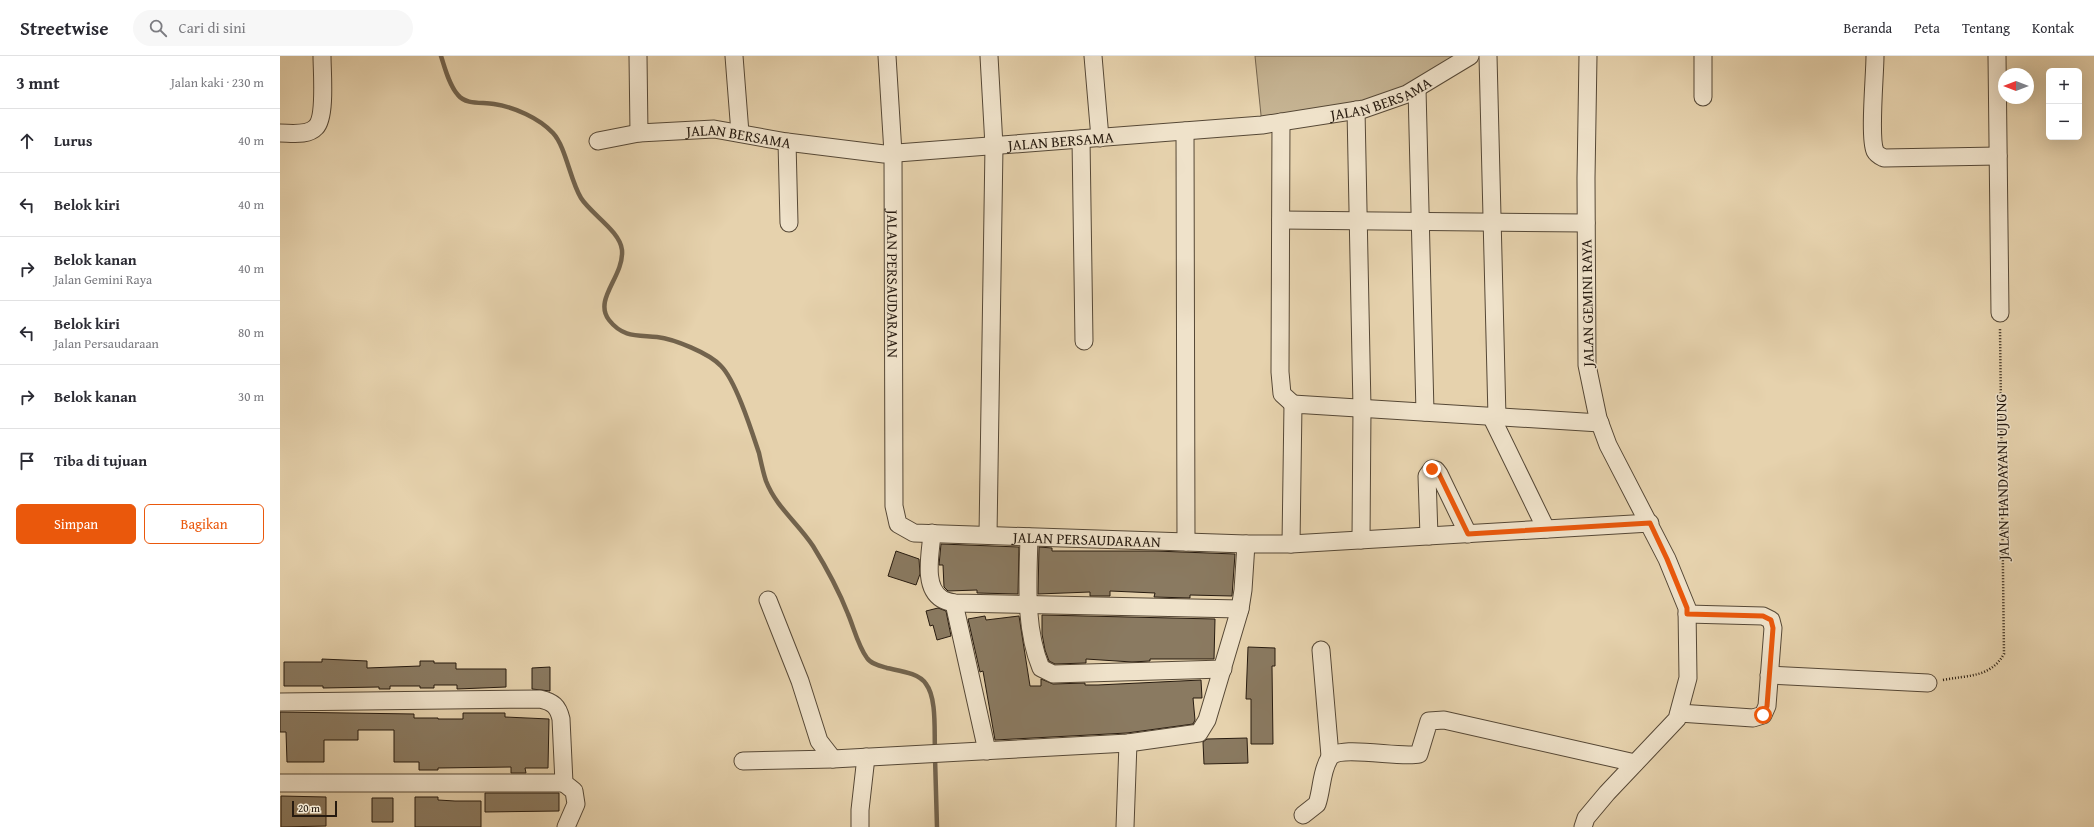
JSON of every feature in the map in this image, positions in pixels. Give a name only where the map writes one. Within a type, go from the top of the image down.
[{"type":"street","points":[[280,133],[300,133],[310,131],[317,127],[322,117],[322,56]]},
{"type":"street","points":[[638,56],[639,133]]},
{"type":"street","points":[[734,56],[740,133]]},
{"type":"street","name":"JALAN PERSAUDARAAN","points":[[887,56],[892,153],[894,506],[898,524],[914,533],[1246,544],[1291,544],[1650,523]]},
{"type":"street","points":[[988,535],[994,146],[989,56]]},
{"type":"street","points":[[1092,56],[1100,138]]},
{"type":"street","name":"JALAN BERSAMA","points":[[598,142],[639,133],[714,129],[787,142],[884,154],[1262,125],[1356,110],[1408,94],[1470,56]]},
{"type":"street","points":[[1488,56],[1492,222],[1494,416],[1546,529]]},
{"type":"street","name":"JALAN GEMINI RAYA","points":[[1583,827],[1586,818],[1677,719],[1688,678],[1687,608],[1650,523],[1608,445],[1600,423],[1587,365],[1586,223],[1588,56]]},
{"type":"street","points":[[1703,56],[1704,97]]},
{"type":"street","points":[[1875,56],[1872,136],[1874,150],[1878,155],[1884,158],[1998,156]]},
{"type":"street","points":[[1997,56],[2000,313]]},
{"type":"street","points":[[1417,89],[1425,412]]},
{"type":"street","points":[[1356,110],[1362,408],[1361,540]]},
{"type":"street","points":[[1281,122],[1281,391],[1284,398],[1293,404],[1600,423]]},
{"type":"street","points":[[1185,131],[1186,542]]},
{"type":"street","points":[[1081,140],[1084,342]]},
{"type":"street","points":[[787,142],[789,223]]},
{"type":"street","points":[[1281,220],[1586,223]]},
{"type":"street","points":[[1291,544],[1293,404]]},
{"type":"street","points":[[1429,536],[1427,476],[1432,469],[1436,470],[1439,474],[1468,534]]},
{"type":"street","points":[[932,533],[931,584],[942,599],[954,603],[1240,609]]},
{"type":"street","points":[[1029,537],[1027,604],[1035,654],[1042,668],[1053,674],[1223,669]]},
{"type":"street","points":[[743,761],[833,759],[1128,743],[1199,733],[1207,720],[1240,609],[1243,590],[1246,544]]},
{"type":"street","points":[[768,600],[800,681],[819,741],[833,759]]},
{"type":"street","points":[[954,603],[987,750]]},
{"type":"street","points":[[1679,713],[1758,717],[1766,711],[1773,628],[1771,620],[1768,618],[1687,614]]},
{"type":"street","points":[[1321,650],[1330,756]]},
{"type":"street","points":[[1769,675],[1928,683]]},
{"type":"street","points":[[280,702],[545,700],[556,705],[561,719],[564,783]]},
{"type":"street","points":[[1303,815],[1317,804],[1326,764],[1330,756],[1336,752],[1349,751],[1406,756],[1419,754],[1427,724],[1434,719],[1635,763]]},
{"type":"street","points":[[1125,827],[1128,743]]},
{"type":"street","points":[[860,827],[860,810],[866,757]]},
{"type":"street","points":[[280,783],[564,783],[574,791],[576,804],[566,827]]},
{"type":"path","name":"JALAN HANDAYANI UJUNG","points":[[1928,683],[1989,671],[1998,665],[2004,654],[2000,313]]},
{"type":"shaded area","points":[[1255,56],[1470,56],[1407,94],[1262,125]]},
{"type":"building","points":[[941,544],[1019,547],[1018,594],[977,593],[977,590],[948,591],[944,587],[943,565],[939,565]]},
{"type":"building","points":[[1039,547],[1052,548],[1052,551],[1155,551],[1235,554],[1232,596],[1190,595],[1190,598],[1154,597],[1155,593],[1110,591],[1110,596],[1090,596],[1090,592],[1038,594]]},
{"type":"building","points":[[896,551],[919,559],[920,574],[916,585],[888,576]]},
{"type":"building","points":[[938,608],[946,611],[951,636],[937,640],[933,625],[930,626],[926,611]]},
{"type":"building","points":[[1042,615],[1215,619],[1214,659],[1150,659],[1150,661],[1132,662],[1086,659],[1086,663],[1055,664],[1049,661],[1045,650],[1042,634]]},
{"type":"building","points":[[985,616],[986,620],[1019,616],[1030,686],[1041,686],[1041,679],[1053,684],[1085,683],[1085,685],[1201,680],[1202,698],[1193,698],[1195,720],[1193,724],[1127,733],[995,740],[983,671],[980,672],[968,619]]},
{"type":"building","points":[[1248,647],[1275,648],[1275,666],[1272,666],[1273,744],[1251,744],[1251,699],[1246,699]]},
{"type":"building","points":[[322,659],[367,661],[367,668],[420,666],[420,661],[434,661],[434,663],[456,663],[456,669],[506,669],[506,687],[457,689],[457,685],[434,685],[434,688],[420,688],[420,686],[390,686],[390,689],[379,689],[379,687],[323,688],[323,686],[284,686],[284,662],[322,662]]},
{"type":"building","points":[[550,667],[550,691],[532,689],[532,668]]},
{"type":"building","points":[[280,712],[414,714],[414,718],[438,719],[463,719],[463,713],[505,713],[505,717],[549,719],[548,768],[525,768],[526,773],[511,773],[511,767],[438,768],[438,770],[419,770],[419,762],[394,762],[394,730],[358,730],[358,740],[324,740],[324,762],[287,762],[286,732],[280,732]]},
{"type":"building","points":[[1247,738],[1248,763],[1204,764],[1203,742],[1207,739]]},
{"type":"building","points":[[485,793],[559,793],[559,811],[485,812]]},
{"type":"building","points":[[281,796],[326,797],[326,826],[281,827]]},
{"type":"building","points":[[415,797],[438,797],[438,800],[481,801],[481,827],[415,827]]},
{"type":"building","points":[[372,798],[393,798],[393,822],[372,822]]},
{"type":"waterway","points":[[441,56],[450,81],[455,91],[461,98],[470,102],[502,105],[526,114],[541,123],[553,133],[557,139],[565,155],[577,191],[581,198],[611,229],[620,243],[622,250],[619,269],[605,304],[605,312],[614,326],[625,333],[664,338],[691,347],[716,361],[727,373],[748,420],[770,490],[781,507],[813,546],[823,562],[841,597],[864,653],[871,662],[919,677],[930,690],[935,725],[935,749]]},
{"type":"waterway","points":[[935,757],[937,827]]},
{"type":"route","points":[[1432,469],[1436,470],[1439,474],[1468,534],[1650,523],[1667,559],[1687,608],[1687,614],[1763,616],[1771,620],[1773,628],[1767,706],[1763,715]]}]
